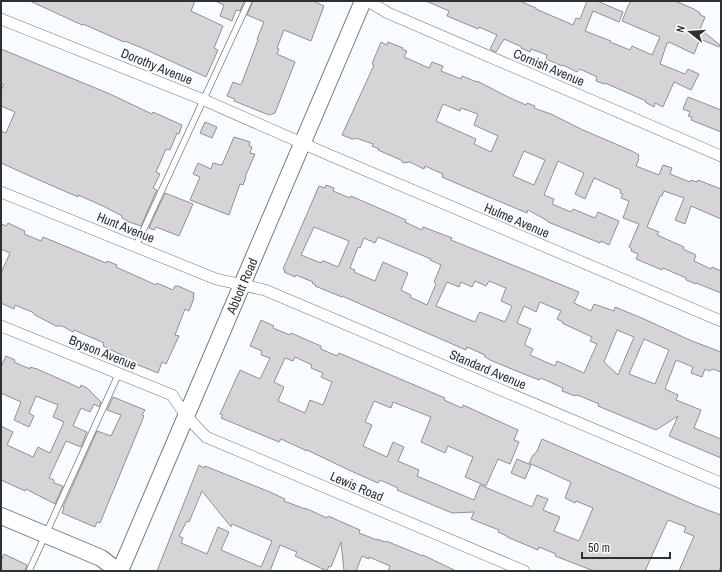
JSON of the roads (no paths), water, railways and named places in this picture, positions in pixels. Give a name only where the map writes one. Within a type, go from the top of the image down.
[{"type":"street","name":"Abbott Road","points":[[119,571],[363,1]]},
{"type":"street","name":"Cornish Avenue","points":[[368,1],[388,13],[721,156]]},
{"type":"street","name":"Dorothy Avenue","points":[[1,19],[204,100],[302,142]]},
{"type":"street","name":"Hulme Avenue","points":[[302,142],[721,322]]},
{"type":"street","name":"Hunt Avenue","points":[[1,192],[216,279],[242,284]]},
{"type":"street","name":"Standard Avenue","points":[[242,284],[266,290],[721,483]]},
{"type":"street","name":"Bryson Avenue","points":[[1,326],[172,395],[186,416]]},
{"type":"street","name":"Lewis Road","points":[[186,416],[206,437],[524,571]]},
{"type":"street","points":[[1,516],[101,558],[119,571]]},
{"type":"lane","points":[[136,246],[249,1]]},
{"type":"lane","points":[[29,571],[119,373]]}]
